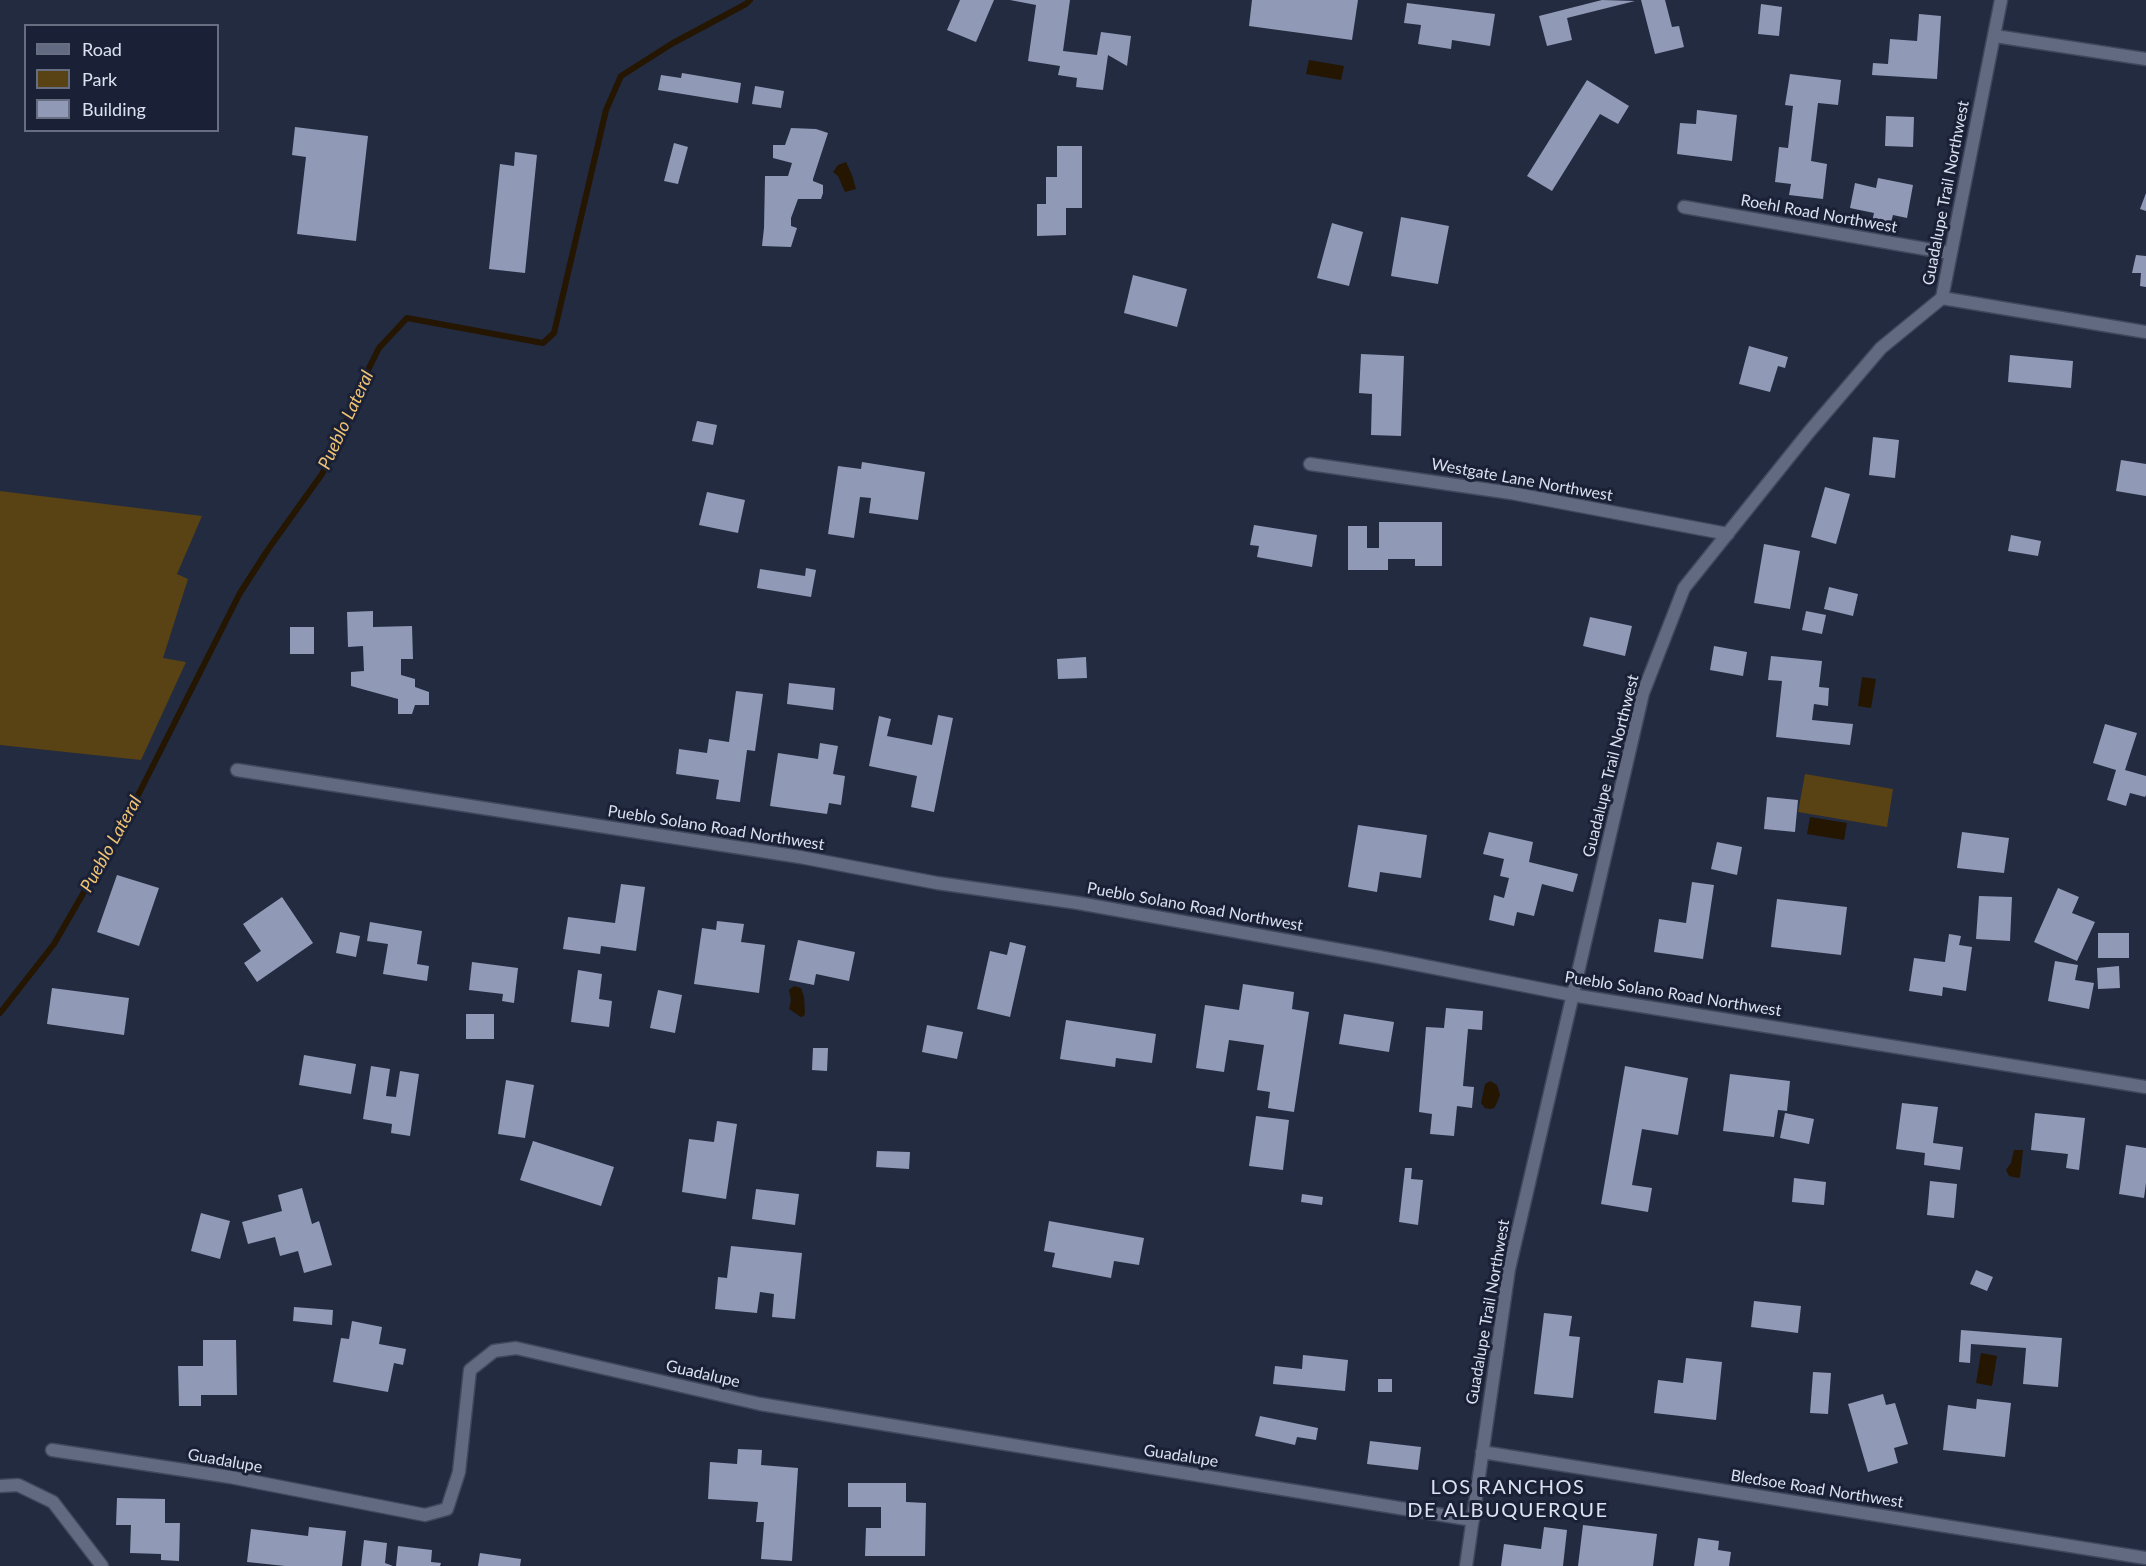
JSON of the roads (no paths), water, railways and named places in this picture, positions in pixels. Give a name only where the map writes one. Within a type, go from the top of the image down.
[{"type":"street","name":"Guadalupe Trail Northwest","points":[[1466,1566],[1509,1269],[1643,693],[1684,588],[1809,432],[1881,348],[1942,298],[1949,253],[2001,0]]},
{"type":"street","points":[[1995,36],[2146,59]]},
{"type":"street","name":"Roehl Road Northwest","points":[[1684,207],[1949,253]]},
{"type":"street","points":[[1942,298],[2146,332]]},
{"type":"street","name":"Westgate Lane Northwest","points":[[1310,464],[1511,493],[1728,534]]},
{"type":"street","name":"Pueblo Solano Road Northwest","points":[[237,770],[800,857],[937,883],[1078,903],[1379,957],[1572,995],[2146,1087]]},
{"type":"street","name":"Guadalupe","points":[[52,1450],[230,1477],[425,1515],[447,1509],[459,1472],[470,1370],[494,1351],[516,1348],[760,1404],[1473,1520]]},
{"type":"street","name":"Bledsoe Road Northwest","points":[[1482,1452],[2146,1558]]},
{"type":"street","points":[[0,1485],[18,1485],[53,1502],[102,1566]]},
{"type":"waterway","name":"Pueblo Lateral","points":[[0,1013],[54,944],[125,821],[240,593],[322,474],[339,441],[360,386],[379,348],[407,318],[543,343],[554,333],[606,110],[621,76],[673,43],[750,0]]},
{"type":"district","name":"LOS RANCHOS DE ALBUQUERQUE","points":[[1508,1500]]}]
